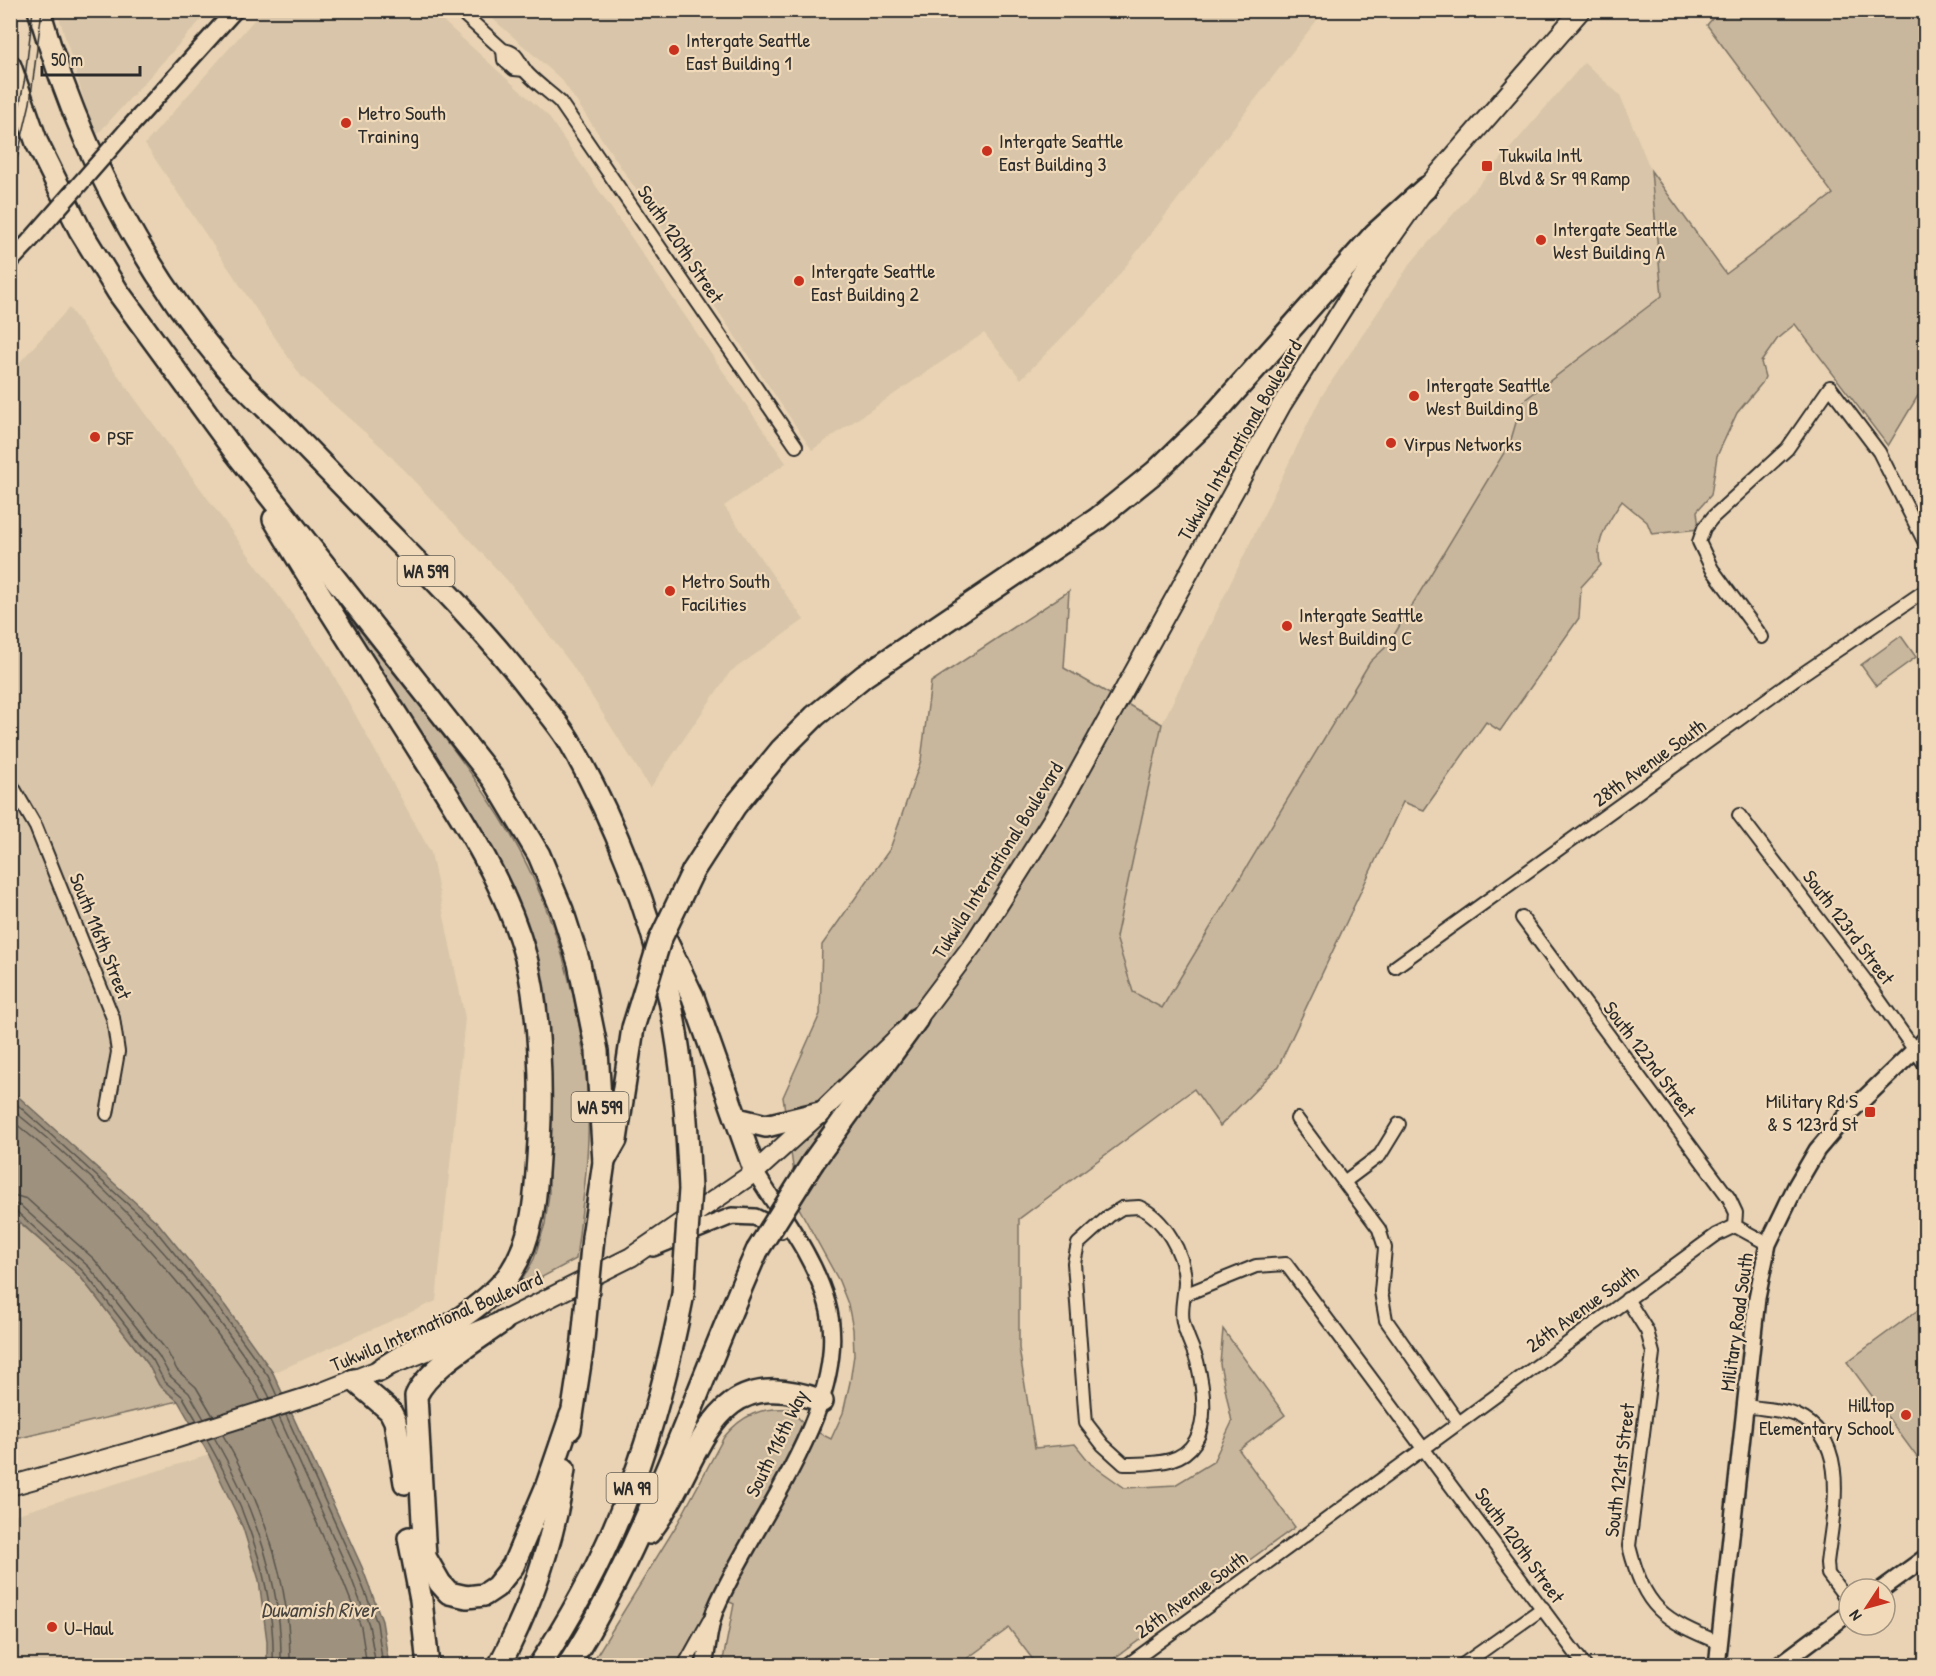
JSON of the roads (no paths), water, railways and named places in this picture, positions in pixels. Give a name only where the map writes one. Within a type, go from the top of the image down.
[{"type":"highway","name":"WA 599","points":[[39,10],[51,54],[84,141],[107,190],[162,284],[226,367],[463,608],[509,661],[570,741],[615,832],[652,933],[669,997],[686,1113],[690,1189]]},
{"type":"highway","name":"WA 599","points":[[10,66],[37,143],[80,230],[118,292],[236,453],[494,780],[539,855],[562,910],[579,963],[597,1051],[604,1162],[572,1415]]},
{"type":"highway","points":[[604,1162],[616,1140],[633,1028],[660,940],[693,871],[735,806],[781,750],[815,716],[864,676],[1058,547],[1155,472],[1211,418],[1375,234],[1426,188]]},
{"type":"highway","points":[[236,453],[293,550],[473,835],[505,900],[526,958],[534,999],[540,1119],[536,1196],[524,1244],[511,1272],[481,1302],[380,1370]]},
{"type":"highway","points":[[615,832],[693,997],[755,1172]]},
{"type":"highway","points":[[568,1665],[628,1559],[718,1337],[757,1251],[813,1162],[917,1019]]},
{"type":"highway","points":[[737,1119],[766,1126],[820,1113]]},
{"type":"highway","name":"WA 99","points":[[539,1665],[589,1583],[620,1520],[646,1451],[666,1379],[683,1294],[690,1189]]},
{"type":"highway","points":[[503,1321],[436,1371],[419,1388],[416,1396],[423,1544],[432,1571],[449,1593],[466,1597],[484,1595],[496,1587],[513,1566],[546,1488],[572,1415]]},
{"type":"highway","points":[[354,1380],[390,1411],[395,1421],[404,1462],[409,1541],[421,1600],[428,1665]]},
{"type":"highway","points":[[628,1559],[660,1518],[711,1424],[733,1402],[759,1390],[773,1389],[797,1392],[822,1401]]},
{"type":"highway","points":[[499,1665],[529,1601],[548,1547],[563,1479],[572,1415]]},
{"type":"main road","name":"Tukwila International Boulevard","points":[[10,1486],[162,1443],[320,1393],[503,1321],[631,1257],[755,1172],[820,1113],[917,1019],[975,942],[1054,817],[1282,404],[1358,284],[1426,188],[1581,10]]},
{"type":"street","points":[[10,262],[235,10]]},
{"type":"street","name":"South 120th Street","points":[[459,10],[503,50],[504,60],[514,69],[525,70],[560,102],[796,446]]},
{"type":"street","points":[[1762,637],[1708,563],[1699,542],[1704,528],[1713,517],[1787,449],[1830,387],[1879,452],[1926,545]]},
{"type":"street","name":"28th Avenue South","points":[[1395,967],[1593,827],[1795,679],[1926,590]]},
{"type":"street","name":"South 116th Street","points":[[10,782],[36,827],[113,1018],[118,1052],[107,1114]]},
{"type":"street","name":"South 123rd Street","points":[[1739,815],[1865,980],[1926,1066]]},
{"type":"street","name":"South 122nd Street","points":[[1522,918],[1730,1198],[1736,1214],[1734,1226]]},
{"type":"street","name":"Military Road South","points":[[1717,1665],[1757,1298],[1768,1244],[1796,1186],[1817,1150],[1845,1117],[1926,1039]]},
{"type":"street","points":[[1297,1119],[1378,1229],[1384,1241],[1385,1261],[1381,1292],[1386,1320],[1458,1422]]},
{"type":"street","points":[[1344,1182],[1380,1155],[1399,1124]]},
{"type":"street","name":"South 116th Way","points":[[704,1665],[715,1610],[793,1464],[822,1401],[832,1348],[832,1325],[819,1282],[795,1237],[755,1172]]},
{"type":"street","points":[[1139,1207],[1151,1212],[1161,1221],[1180,1258],[1185,1279],[1184,1296],[1183,1321],[1197,1361],[1204,1409],[1202,1426],[1196,1440],[1186,1453],[1170,1460],[1124,1464],[1103,1445],[1086,1423],[1074,1263],[1078,1244],[1109,1215],[1122,1208],[1139,1207]]},
{"type":"street","points":[[631,1257],[732,1216],[755,1217],[795,1237]]},
{"type":"street","points":[[1734,1226],[1768,1244]]},
{"type":"street","name":"26th Avenue South","points":[[1126,1665],[1627,1299],[1716,1235],[1734,1226]]},
{"type":"street","points":[[1184,1296],[1256,1266],[1286,1264],[1424,1447]]},
{"type":"street","name":"South 121st Street","points":[[1627,1299],[1647,1331],[1653,1353],[1629,1546],[1635,1572],[1645,1595],[1660,1612],[1677,1625],[1719,1642]]},
{"type":"street","points":[[1746,1406],[1796,1416],[1823,1438],[1832,1457],[1836,1481],[1827,1563],[1828,1574],[1837,1586]]},
{"type":"street","name":"South 120th Street","points":[[1424,1447],[1585,1665]]},
{"type":"street","points":[[1897,1578],[1926,1557]]},
{"type":"street","points":[[1461,1665],[1543,1608]]},
{"type":"street","points":[[684,1665],[715,1610]]},
{"type":"street","points":[[1778,1665],[1837,1622]]},
{"type":"water","name":"Duwamish River","points":[[11,1090],[158,1223],[226,1307],[273,1373],[362,1567],[382,1621],[389,1665],[267,1665],[267,1641],[259,1580],[243,1528],[209,1455],[178,1401],[159,1385],[148,1364],[79,1275],[11,1214]]},
{"type":"tram line","points":[[10,151],[25,78],[33,10]]},
{"type":"tram line","points":[[10,188],[30,103],[42,10]]},
{"type":"place","name":"Intergate Seattle East Building 1","points":[[674,50]]},
{"type":"place","name":"Metro South Training","points":[[346,123]]},
{"type":"place","name":"Intergate Seattle East Building 3","points":[[987,151]]},
{"type":"place","name":"Tukwila Intl Blvd & Sr 99 Ramp","points":[[1487,166]]},
{"type":"place","name":"Intergate Seattle West Building A","points":[[1541,240]]},
{"type":"place","name":"Intergate Seattle East Building 2","points":[[799,281]]},
{"type":"place","name":"Intergate Seattle West Building B","points":[[1414,396]]},
{"type":"place","name":"PSF","points":[[95,437]]},
{"type":"place","name":"Virpus Networks","points":[[1391,443]]},
{"type":"place","name":"Metro South Facilities","points":[[670,591]]},
{"type":"place","name":"Intergate Seattle West Building C","points":[[1287,626]]},
{"type":"place","name":"Military Rd S & S 123rd St","points":[[1870,1112]]},
{"type":"place","name":"Hilltop Elementary School","points":[[1906,1415]]},
{"type":"place","name":"U-Haul","points":[[52,1627]]}]
